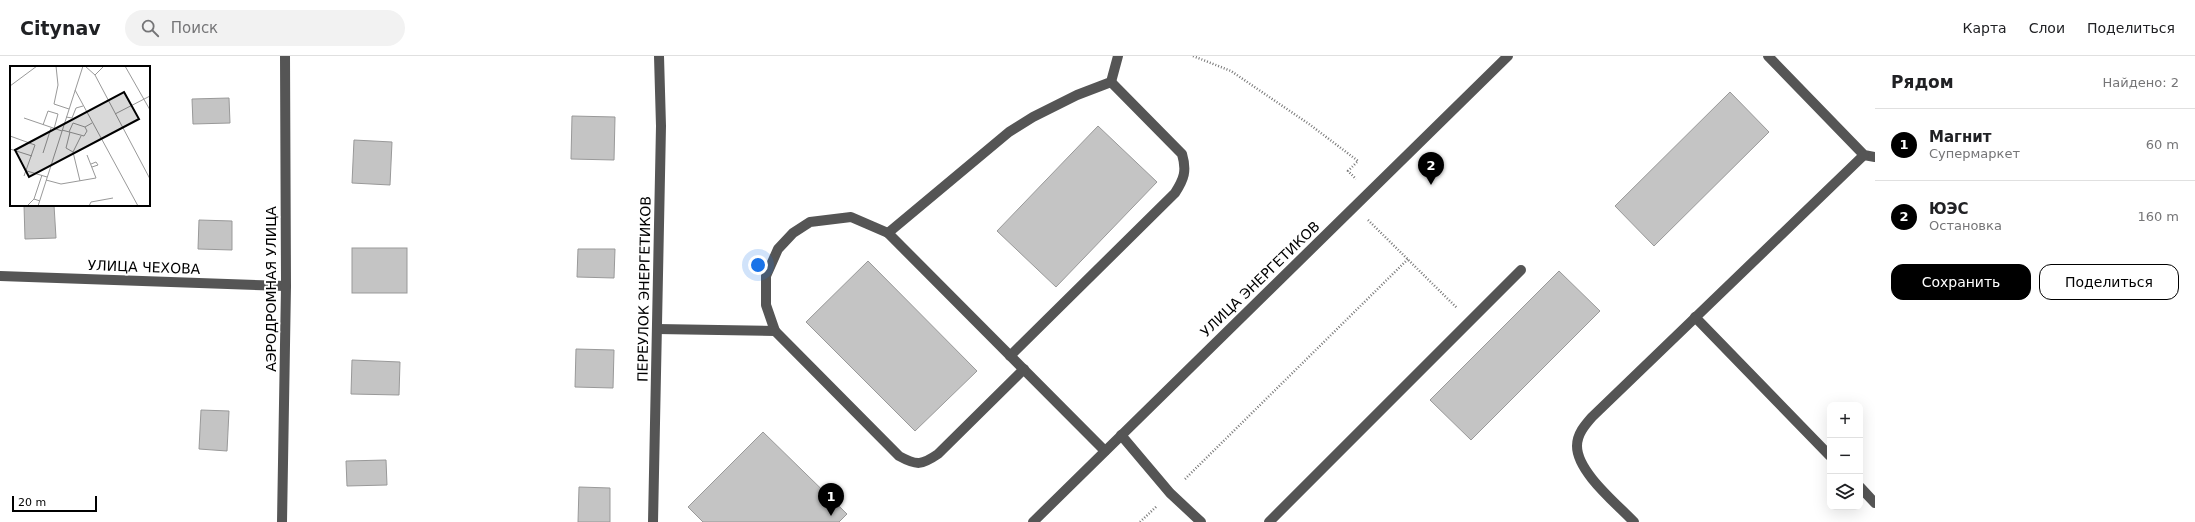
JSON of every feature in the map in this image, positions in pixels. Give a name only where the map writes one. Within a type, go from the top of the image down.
[{"type":"street","name":"АЭРОДРОМНАЯ УЛИЦА","points":[[282,522],[286,286],[285,56]]},
{"type":"street","name":"ПЕРЕУЛОК ЭНЕРГЕТИКОВ","points":[[653,522],[661,126],[659,56]]},
{"type":"street","points":[[1111,82],[1118,56]]},
{"type":"street","name":"УЛИЦА ЭНЕРГЕТИКОВ","points":[[1033,522],[1508,56]]},
{"type":"street","points":[[1768,56],[1864,155],[1875,157]]},
{"type":"street","points":[[888,233],[1009,132],[1034,117],[1077,95],[1111,82]]},
{"type":"street","points":[[1010,356],[1175,193],[1184,180],[1186,167],[1182,154],[1111,82]]},
{"type":"street","points":[[1634,522],[1580,463],[1577,446],[1581,430],[1695,317],[1864,155]]},
{"type":"street","points":[[1024,369],[938,454],[926,463],[913,464],[899,456],[775,331],[766,304],[766,276],[778,249],[793,233],[810,222],[851,216],[888,233],[1024,369],[1105,451]]},
{"type":"street","points":[[1269,522],[1521,270]]},
{"type":"street","name":"УЛИЦА ЧЕХОВА","points":[[0,276],[286,286]]},
{"type":"street","points":[[1695,317],[1827,453]]},
{"type":"street","points":[[657,329],[775,331]]},
{"type":"street","points":[[1121,435],[1170,493],[1201,522]]},
{"type":"street","points":[[1863,490],[1875,503]]},
{"type":"path","points":[[1193,56],[1231,71],[1309,124],[1358,161],[1348,171],[1370,192]]},
{"type":"path","points":[[1363,216],[1470,320]]},
{"type":"path","points":[[1140,522],[1408,260]]},
{"type":"building","points":[[1730,92],[1769,132],[1654,246],[1615,206]]},
{"type":"building","points":[[229,98],[230,123],[193,124],[192,99]]},
{"type":"building","points":[[572,116],[615,117],[614,160],[571,159]]},
{"type":"building","points":[[1098,126],[1157,182],[1056,287],[997,231]]},
{"type":"building","points":[[354,140],[392,142],[390,185],[352,183]]},
{"type":"building","points":[[24,206],[54,206],[56,238],[25,239]]},
{"type":"building","points":[[199,220],[232,221],[232,250],[198,249]]},
{"type":"building","points":[[352,248],[407,248],[407,293],[352,293]]},
{"type":"building","points":[[578,249],[615,249],[614,278],[577,277]]},
{"type":"building","points":[[868,261],[977,371],[915,431],[806,322]]},
{"type":"building","points":[[1559,271],[1600,311],[1471,440],[1430,400]]},
{"type":"building","points":[[576,349],[614,350],[613,388],[575,387]]},
{"type":"building","points":[[352,360],[400,362],[399,395],[351,394]]},
{"type":"building","points":[[201,410],[229,411],[227,451],[199,449]]},
{"type":"building","points":[[763,432],[847,514],[839,522],[703,522],[688,507]]},
{"type":"building","points":[[386,460],[387,485],[347,486],[346,461]]},
{"type":"building","points":[[579,487],[610,488],[610,522],[578,522]]},
{"type":"place","name":"ЮЭС","points":[[1431,185]]},
{"type":"place","name":"Магнит","points":[[831,516]]}]
